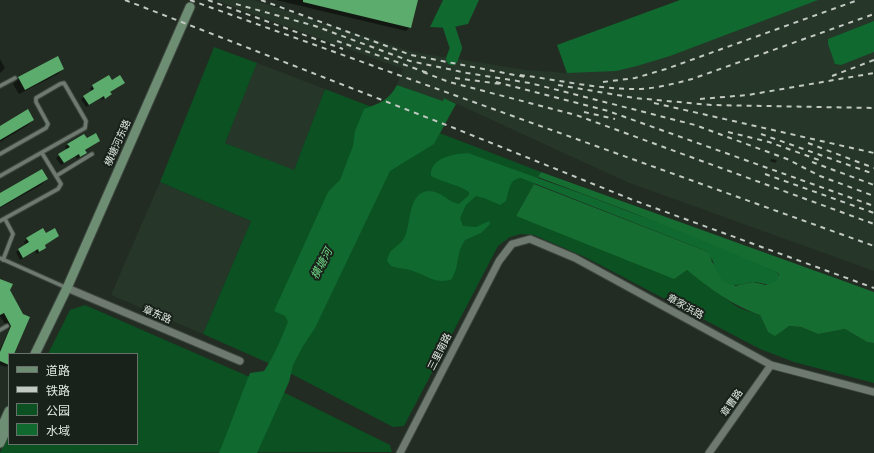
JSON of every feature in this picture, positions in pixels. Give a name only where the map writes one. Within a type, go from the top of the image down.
[{"type":"main road","name":"横塘河东路","points":[[35,353],[67,288],[190,7]]},
{"type":"main road","name":"横塘河东路","points":[[41,353],[62,307],[67,288]]},
{"type":"main road","points":[[0,431],[8,413]]},
{"type":"main road","points":[[0,443],[8,425]]},
{"type":"street","name":"章家浜路","points":[[499,261],[512,244],[530,239],[575,258],[771,365],[874,392]]},
{"type":"street","name":"三里南路","points":[[400,453],[499,261]]},
{"type":"street","name":"章东路","points":[[67,288],[240,361]]},
{"type":"street","name":"章曹路","points":[[709,453],[771,365]]},
{"type":"lane","points":[[0,86],[15,78]]},
{"type":"lane","points":[[0,154],[46,128],[48,124],[36,102],[36,98],[64,83],[86,121],[85,128],[0,176]]},
{"type":"lane","points":[[0,221],[58,189],[60,184],[42,153]]},
{"type":"lane","points":[[56,176],[92,154]]},
{"type":"lane","points":[[5,219],[13,234],[2,259],[67,288]]},
{"type":"lane","points":[[0,330],[7,326]]},
{"type":"shaded area","points":[[215,0],[253,0],[413,52],[526,70],[567,73],[767,0],[874,0],[874,271],[627,182],[444,98],[443,101],[397,85],[403,69]]},
{"type":"shaded area","points":[[257,63],[325,89],[294,171],[225,143]]},
{"type":"shaded area","points":[[541,172],[874,292],[874,343],[867,342],[845,329],[818,334],[801,327],[789,326],[775,336],[768,332],[760,315],[739,306],[722,296],[687,270],[674,279],[516,216],[534,184],[706,251],[710,254],[712,262],[735,286],[753,282],[766,285],[779,275],[778,273],[631,212],[538,177]]},
{"type":"shaded area","points":[[160,182],[251,221],[203,334],[111,295]]},
{"type":"green space","points":[[214,47],[257,63],[225,143],[294,170],[325,89],[541,172],[516,216],[687,270],[739,308],[760,315],[768,332],[789,326],[801,327],[818,334],[845,329],[867,342],[874,343],[874,383],[794,362],[760,349],[585,257],[534,235],[521,234],[510,237],[498,246],[404,426],[393,427],[284,370],[203,334],[251,221],[160,182]]},
{"type":"green space","points":[[85,305],[275,388],[390,445],[392,452],[0,453],[8,433],[8,445],[138,445],[138,353],[48,353],[70,310]]},
{"type":"water","points":[[443,0],[479,0],[468,24],[449,28],[430,27]]},
{"type":"water","points":[[680,0],[818,0],[670,56],[637,66],[616,71],[567,73],[557,45]]},
{"type":"water","points":[[874,21],[874,52],[841,65],[835,64],[828,44],[828,39]]},
{"type":"water","points":[[397,85],[443,101],[444,98],[456,104],[434,144],[390,171],[315,328],[293,365],[289,382],[257,453],[219,453],[250,373],[264,371],[283,335],[288,322],[285,316],[274,311],[328,192],[340,180],[353,146],[355,131],[364,109],[384,100],[391,94]]},
{"type":"water","points":[[468,153],[585,195],[702,240],[778,273],[778,280],[771,284],[752,282],[738,285],[729,284],[720,277],[710,255],[706,251],[521,178],[512,183],[506,201],[500,205],[476,196],[466,205],[460,218],[463,226],[476,227],[489,221],[490,224],[481,233],[465,240],[460,249],[456,269],[452,279],[446,281],[434,280],[406,269],[391,266],[387,261],[388,256],[403,240],[406,234],[416,197],[422,193],[433,191],[459,204],[469,195],[469,192],[464,189],[431,176],[434,165],[439,161],[456,154]]},
{"type":"building","points":[[303,0],[418,0],[411,28],[303,2]]},
{"type":"building","points":[[58,56],[64,69],[25,90],[18,77]]},
{"type":"building","points":[[109,75],[112,80],[120,75],[125,83],[110,92],[112,94],[105,99],[104,96],[89,105],[83,96],[94,89],[92,85]]},
{"type":"building","points":[[28,109],[34,120],[0,140],[0,126]]},
{"type":"building","points":[[96,133],[100,141],[85,150],[87,153],[80,157],[79,154],[64,163],[58,154],[70,147],[67,144],[84,134],[87,138]]},
{"type":"building","points":[[42,169],[48,179],[0,207],[0,193]]},
{"type":"building","points":[[43,228],[46,233],[55,228],[59,236],[45,245],[46,248],[39,252],[38,249],[23,258],[18,249],[29,242],[26,238]]},
{"type":"building","points":[[0,279],[13,284],[10,290],[23,314],[30,317],[14,353],[8,353],[8,365],[0,361],[0,352],[11,326],[4,313],[0,315]]},
{"type":"waterway","name":"横塘河","points":[[452,59],[456,48],[446,18],[456,0]]},
{"type":"railway","points":[[125,0],[454,128],[633,200],[874,288]]},
{"type":"railway","points":[[190,0],[874,246]]},
{"type":"railway","points":[[208,0],[343,49]]},
{"type":"railway","points":[[261,0],[411,55],[525,77]]},
{"type":"railway","points":[[603,82],[635,78],[666,69],[858,0]]},
{"type":"railway","points":[[236,4],[315,26],[410,61],[467,73],[530,83],[695,125],[787,159],[820,176],[874,196]]},
{"type":"railway","points":[[520,75],[611,88],[654,88],[692,79],[874,14]]},
{"type":"railway","points":[[337,41],[428,73]]},
{"type":"railway","points":[[832,76],[874,60]]},
{"type":"railway","points":[[423,72],[449,82],[576,115],[874,224]]},
{"type":"railway","points":[[700,99],[748,95],[874,73]]},
{"type":"railway","points":[[455,78],[501,84]]},
{"type":"railway","points":[[496,82],[608,111],[874,206]]},
{"type":"railway","points":[[558,85],[635,98],[711,105],[874,108]]},
{"type":"railway","points":[[654,103],[874,153]]},
{"type":"railway","points":[[584,112],[615,119]]},
{"type":"railway","points":[[728,132],[769,142],[819,160]]},
{"type":"railway","points":[[761,134],[874,174]]},
{"type":"railway","points":[[808,143],[874,168]]},
{"type":"railway","points":[[812,162],[874,185]]},
{"type":"railway","points":[[765,174],[874,213]]}]
